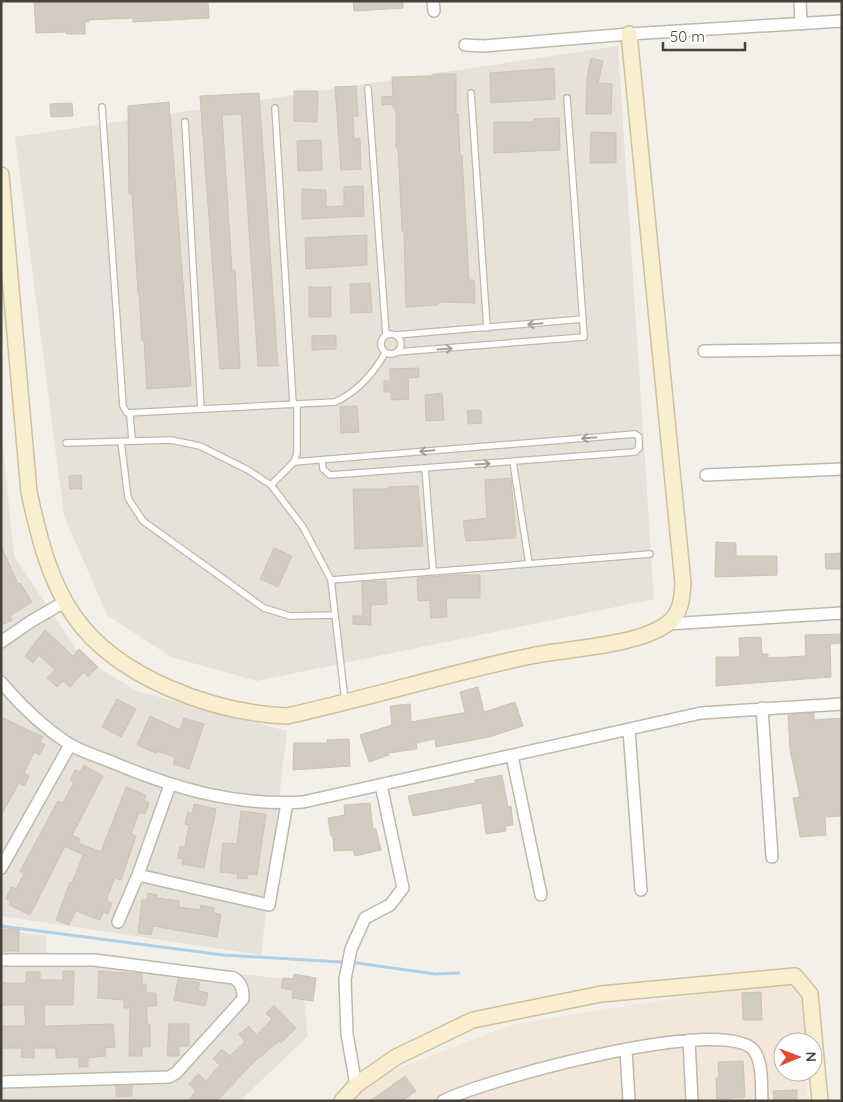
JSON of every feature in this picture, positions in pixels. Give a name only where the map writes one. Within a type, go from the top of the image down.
[{"type":"street","points":[[800,1],[801,24]]},
{"type":"street","points":[[465,45],[484,46],[629,34],[842,21]]},
{"type":"street","points":[[629,34],[683,583],[682,599],[678,613],[668,624]]},
{"type":"street","points":[[1,175],[29,492],[38,534],[55,579],[74,616],[95,640],[138,672],[201,700],[259,715],[287,716],[531,656],[628,640],[668,624],[842,613]]},
{"type":"street","points":[[704,351],[842,349]]},
{"type":"street","points":[[706,475],[842,469]]},
{"type":"street","points":[[1,642],[66,601]]},
{"type":"street","points":[[1,682],[32,716],[70,744],[170,785],[229,799],[267,804],[303,802],[701,713],[842,704]]},
{"type":"street","points":[[762,708],[772,857]]},
{"type":"street","points":[[628,730],[641,890]]},
{"type":"street","points":[[1,868],[70,744]]},
{"type":"street","points":[[512,756],[541,895]]},
{"type":"street","points":[[118,922],[138,875],[170,785]]},
{"type":"street","points":[[356,1085],[347,1034],[346,979],[348,962],[365,918],[390,905],[403,888],[381,785]]},
{"type":"street","points":[[138,875],[269,905],[287,803]]},
{"type":"street","points":[[1,960],[94,960],[125,963],[234,978],[240,982],[243,990],[243,999],[176,1073],[169,1076],[1,1082]]},
{"type":"street","points":[[342,1101],[356,1085],[396,1057],[473,1020],[601,994],[795,976],[810,994],[820,1101]]},
{"type":"street","points":[[443,1101],[458,1093],[542,1068],[626,1050],[689,1040],[721,1039],[743,1043],[755,1052],[760,1069],[762,1101]]},
{"type":"street","points":[[689,1040],[692,1101]]},
{"type":"street","points":[[626,1050],[629,1101]]},
{"type":"lane","points":[[368,88],[386,335],[380,342],[385,353]]},
{"type":"lane","points":[[471,93],[487,328]]},
{"type":"lane","points":[[385,353],[582,338],[584,335],[567,98]]},
{"type":"lane","points":[[102,106],[123,406],[125,412],[130,415],[201,409],[328,403],[344,398],[370,375],[385,353]]},
{"type":"lane","points":[[271,485],[294,462],[298,442],[275,108]]},
{"type":"lane","points":[[185,122],[201,409]]},
{"type":"lane","points":[[386,335],[583,319]]},
{"type":"lane","points":[[396,335],[401,344],[397,352]]},
{"type":"lane","points":[[130,415],[132,440]]},
{"type":"lane","points":[[294,462],[638,434],[638,450],[513,462],[330,475],[323,469],[322,460]]},
{"type":"lane","points":[[66,443],[171,440],[200,446],[248,470],[271,485],[303,527],[331,580],[345,703]]},
{"type":"lane","points":[[121,441],[128,498],[143,520],[264,608],[290,616],[335,615]]},
{"type":"lane","points":[[513,462],[530,564]]},
{"type":"lane","points":[[425,468],[433,572]]},
{"type":"lane","points":[[331,580],[650,554]]},
{"type":"shaded area","points":[[618,46],[654,599],[257,681],[171,657],[107,615],[64,516],[15,137]]},
{"type":"shaded area","points":[[1,428],[14,556],[82,658],[137,691],[287,731],[261,955],[1,916]]},
{"type":"shaded area","points":[[1,930],[46,936],[46,952],[302,981],[308,1036],[240,1101],[1,1101]]},
{"type":"shaded area","points":[[803,978],[805,1032],[773,1032],[773,1082],[807,1082],[808,1101],[350,1101],[373,1078],[514,1024]]},
{"type":"building","points":[[34,1],[208,1],[209,18],[133,22],[133,18],[88,20],[89,22],[85,22],[85,34],[66,34],[66,32],[36,33]]},
{"type":"building","points":[[353,1],[403,1],[403,8],[354,11]]},
{"type":"building","points":[[591,58],[603,61],[598,83],[612,84],[611,114],[586,114],[587,78]]},
{"type":"building","points":[[554,68],[555,99],[491,103],[490,73]]},
{"type":"building","points":[[433,74],[456,74],[456,114],[458,114],[460,155],[462,155],[469,280],[474,280],[475,303],[438,302],[438,305],[406,307],[404,231],[402,231],[398,148],[396,148],[396,108],[393,108],[393,104],[382,105],[382,97],[393,96],[392,77],[433,76]]},
{"type":"building","points":[[356,86],[358,116],[353,116],[354,139],[360,138],[361,169],[341,170],[335,87]]},
{"type":"building","points":[[294,91],[318,91],[317,122],[294,121]]},
{"type":"building","points":[[259,93],[278,366],[258,366],[241,114],[222,115],[232,270],[235,270],[240,368],[220,369],[200,96]]},
{"type":"building","points":[[169,102],[191,386],[147,389],[138,293],[132,194],[129,194],[128,106]]},
{"type":"building","points":[[72,103],[73,116],[51,117],[50,104]]},
{"type":"building","points":[[559,118],[560,150],[494,153],[494,122],[534,122],[534,119]]},
{"type":"building","points":[[591,132],[616,133],[616,163],[590,163]]},
{"type":"building","points":[[321,140],[322,170],[298,171],[297,141]]},
{"type":"building","points":[[363,186],[364,216],[302,219],[302,189],[326,190],[326,207],[344,206],[344,187]]},
{"type":"building","points":[[367,235],[367,265],[306,269],[305,238]]},
{"type":"building","points":[[370,283],[372,312],[351,313],[350,284]]},
{"type":"building","points":[[309,287],[331,287],[331,317],[309,317]]},
{"type":"building","points":[[336,335],[336,349],[312,350],[312,336]]},
{"type":"building","points":[[419,368],[419,377],[408,378],[409,399],[391,400],[391,392],[384,392],[384,381],[390,381],[390,369]]},
{"type":"building","points":[[442,393],[444,420],[426,421],[425,395]]},
{"type":"building","points":[[357,406],[359,432],[341,433],[340,407]]},
{"type":"building","points":[[481,410],[482,423],[468,424],[467,411]]},
{"type":"building","points":[[81,475],[82,489],[70,489],[69,476]]},
{"type":"building","points":[[511,478],[516,538],[466,541],[463,521],[487,518],[485,480]]},
{"type":"building","points":[[418,486],[423,546],[355,549],[353,489],[389,489],[389,487]]},
{"type":"building","points":[[716,542],[736,543],[736,556],[777,556],[777,575],[715,577]]},
{"type":"building","points":[[1,546],[18,584],[20,583],[32,602],[10,616],[12,620],[4,624],[1,622]]},
{"type":"building","points":[[274,548],[292,556],[278,587],[260,579]]},
{"type":"building","points":[[842,553],[842,569],[826,569],[825,554]]},
{"type":"building","points":[[480,575],[480,598],[446,598],[447,617],[431,618],[430,600],[418,601],[417,578]]},
{"type":"building","points":[[386,581],[387,604],[371,605],[371,625],[353,624],[353,616],[363,616],[362,582]]},
{"type":"building","points":[[45,630],[73,656],[79,649],[98,667],[88,677],[84,672],[70,687],[63,681],[57,687],[47,678],[55,670],[39,655],[33,663],[25,656]]},
{"type":"building","points":[[842,634],[842,643],[830,644],[831,677],[716,686],[716,657],[740,657],[739,638],[761,637],[762,654],[768,654],[768,658],[806,656],[805,635]]},
{"type":"building","points":[[478,687],[484,712],[515,702],[523,726],[489,737],[436,747],[435,739],[416,743],[417,749],[388,753],[389,755],[369,762],[360,735],[392,725],[390,706],[410,704],[411,722],[463,713],[465,712],[460,692]]},
{"type":"building","points":[[117,699],[136,709],[121,737],[102,727]]},
{"type":"building","points":[[814,713],[814,720],[842,718],[842,816],[825,817],[826,835],[800,837],[793,798],[800,797],[790,750],[788,715]]},
{"type":"building","points":[[150,716],[180,730],[184,718],[204,724],[189,769],[173,764],[175,757],[157,751],[156,753],[137,745]]},
{"type":"building","points":[[1,717],[43,737],[40,742],[45,745],[39,755],[34,752],[24,773],[29,776],[24,786],[19,783],[1,815]]},
{"type":"building","points":[[349,739],[350,766],[293,770],[294,743],[328,743],[327,740]]},
{"type":"building","points":[[84,765],[103,776],[72,835],[80,839],[78,843],[101,852],[126,787],[146,795],[144,800],[149,803],[145,814],[139,812],[131,834],[136,836],[121,880],[115,878],[108,895],[107,901],[112,903],[108,914],[103,912],[100,920],[76,911],[69,925],[56,920],[70,882],[72,883],[83,855],[65,846],[30,915],[9,905],[11,901],[6,899],[11,887],[16,889],[24,874],[20,871],[58,801],[63,803],[74,782],[70,780],[75,770],[80,772]]},
{"type":"building","points":[[502,775],[508,807],[511,806],[513,825],[505,826],[506,831],[486,834],[482,803],[413,816],[408,796],[475,783],[475,780]]},
{"type":"building","points":[[370,803],[373,829],[376,829],[381,850],[355,856],[353,850],[334,851],[333,836],[331,836],[328,818],[345,815],[344,805]]},
{"type":"building","points":[[194,804],[216,809],[204,868],[182,864],[183,859],[178,858],[180,846],[185,847],[189,825],[185,824],[188,812],[192,814]]},
{"type":"building","points":[[241,811],[266,814],[257,875],[248,874],[247,879],[237,878],[238,874],[220,872],[223,843],[237,844]]},
{"type":"building","points":[[148,893],[158,895],[157,898],[179,901],[179,907],[200,910],[201,905],[214,908],[213,913],[221,914],[217,937],[153,926],[151,935],[138,933],[142,900],[147,900]]},
{"type":"building","points":[[1,929],[19,929],[19,951],[1,951]]},
{"type":"building","points":[[63,971],[74,971],[73,1005],[44,1005],[45,1026],[113,1024],[115,1047],[105,1048],[106,1056],[88,1058],[88,1067],[79,1067],[79,1057],[56,1058],[56,1048],[34,1048],[34,1058],[21,1057],[22,1048],[1,1048],[1,1026],[26,1026],[24,1005],[1,1005],[1,983],[26,983],[26,972],[40,972],[40,980],[63,980]]},
{"type":"building","points":[[99,971],[142,974],[142,984],[146,984],[146,993],[156,993],[157,1006],[147,1006],[147,1024],[150,1024],[150,1047],[142,1047],[142,1056],[129,1056],[130,1008],[124,1008],[124,1000],[98,998]]},
{"type":"building","points":[[294,974],[316,978],[313,1001],[292,998],[293,990],[281,988],[283,978],[293,979]]},
{"type":"building","points":[[178,979],[200,983],[198,991],[208,993],[205,1006],[174,1000]]},
{"type":"building","points":[[761,992],[762,1020],[743,1020],[742,993]]},
{"type":"building","points":[[274,1005],[296,1028],[281,1043],[279,1041],[253,1063],[217,1101],[188,1101],[196,1091],[189,1084],[198,1074],[206,1081],[220,1065],[213,1059],[222,1049],[230,1056],[245,1042],[239,1034],[249,1026],[256,1035],[272,1019],[266,1013]]},
{"type":"building","points":[[169,1024],[189,1024],[189,1046],[179,1046],[179,1056],[167,1056]]},
{"type":"building","points":[[743,1061],[745,1097],[717,1099],[716,1078],[719,1078],[718,1062]]},
{"type":"building","points":[[405,1076],[416,1091],[402,1101],[370,1101]]},
{"type":"building","points":[[116,1086],[132,1086],[132,1096],[116,1097]]},
{"type":"building","points":[[797,1090],[797,1100],[774,1101],[773,1091]]},
{"type":"waterway","points":[[1,926],[223,955],[357,963],[435,974],[459,973]]}]
